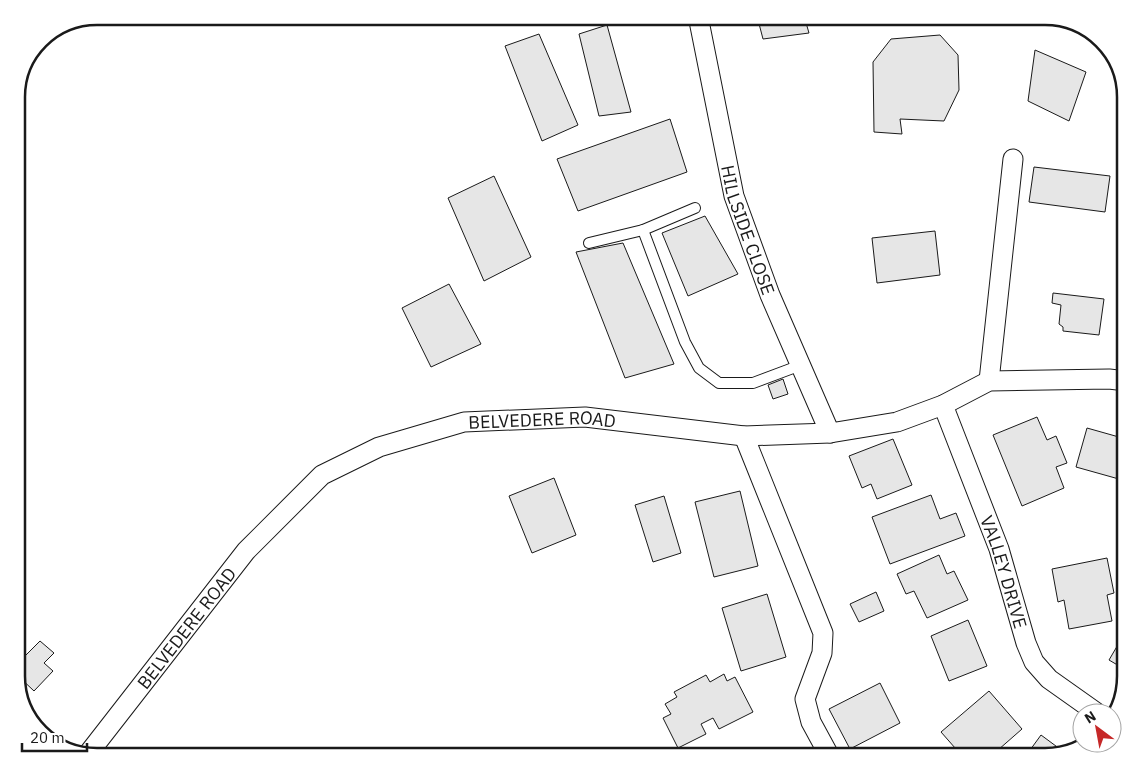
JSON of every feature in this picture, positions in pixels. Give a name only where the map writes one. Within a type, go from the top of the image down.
[{"type":"street","name":"HILLSIDE CLOSE","points":[[700,25],[734,196],[770,295],[830,433]]},
{"type":"street","points":[[989,381],[1013,159]]},
{"type":"street","name":"BELVEDERE ROAD","points":[[93,748],[246,550],[322,475],[379,447],[464,422],[585,417],[744,436],[830,433],[897,422],[943,405],[989,381],[1117,380]]},
{"type":"street","name":"VALLEY DRIVE","points":[[943,405],[999,549],[1034,662],[1049,679],[1083,703]]},
{"type":"street","points":[[744,436],[822,633],[822,653],[805,699],[811,722],[825,748]]},
{"type":"lane","points":[[589,243],[642,230],[695,208]]},
{"type":"lane","points":[[642,230],[686,342],[699,368],[719,383],[754,383],[801,364]]},
{"type":"building","points":[[607,25],[631,112],[599,116],[579,34]]},
{"type":"building","points":[[759,25],[807,25],[809,33],[763,39]]},
{"type":"building","points":[[539,34],[578,125],[542,141],[505,46]]},
{"type":"building","points":[[940,35],[958,55],[959,90],[944,121],[900,119],[902,134],[874,132],[873,62],[891,39]]},
{"type":"building","points":[[1035,50],[1086,72],[1069,121],[1028,101]]},
{"type":"building","points":[[670,119],[687,172],[578,211],[557,159]]},
{"type":"building","points":[[1034,167],[1110,176],[1105,212],[1029,202]]},
{"type":"building","points":[[494,176],[531,257],[484,281],[448,198]]},
{"type":"building","points":[[705,216],[738,274],[688,296],[662,233]]},
{"type":"building","points":[[935,231],[940,275],[877,283],[872,238]]},
{"type":"building","points":[[623,243],[674,364],[625,378],[576,252]]},
{"type":"building","points":[[449,284],[481,344],[431,367],[402,308]]},
{"type":"building","points":[[1053,293],[1104,299],[1099,335],[1063,331],[1063,327],[1059,324],[1061,305],[1052,303]]},
{"type":"building","points":[[783,379],[788,394],[773,399],[768,385]]},
{"type":"building","points":[[1037,417],[1047,440],[1056,436],[1067,463],[1056,467],[1064,488],[1022,506],[993,435]]},
{"type":"building","points":[[1087,428],[1117,436],[1117,478],[1076,467]]},
{"type":"building","points":[[893,439],[912,485],[877,499],[871,484],[862,488],[849,456]]},
{"type":"building","points":[[554,478],[576,535],[532,553],[509,496]]},
{"type":"building","points":[[740,491],[758,566],[714,577],[695,502]]},
{"type":"building","points":[[931,495],[940,519],[956,513],[965,536],[890,564],[872,517]]},
{"type":"building","points":[[664,496],[681,553],[653,562],[635,505]]},
{"type":"building","points":[[939,555],[947,574],[954,571],[968,600],[927,618],[914,591],[906,594],[897,574]]},
{"type":"building","points":[[1107,558],[1114,593],[1107,595],[1112,621],[1069,629],[1064,600],[1058,602],[1052,569]]},
{"type":"building","points":[[876,592],[884,611],[859,622],[850,604]]},
{"type":"building","points":[[767,594],[786,657],[741,671],[722,608]]},
{"type":"building","points":[[968,620],[987,666],[949,681],[931,636]]},
{"type":"building","points":[[40,641],[54,653],[44,663],[53,671],[34,691],[25,683],[25,656]]},
{"type":"building","points":[[1117,646],[1117,665],[1109,660]]},
{"type":"building","points":[[724,674],[727,681],[735,677],[753,712],[719,729],[713,718],[701,724],[706,734],[678,748],[663,718],[671,714],[665,704],[677,697],[674,692],[706,675],[710,682]]},
{"type":"building","points":[[880,683],[900,723],[849,748],[829,709]]},
{"type":"building","points":[[989,691],[1022,729],[1000,748],[955,748],[941,732]]},
{"type":"building","points":[[1041,735],[1057,747],[1045,748],[1032,748]]}]
